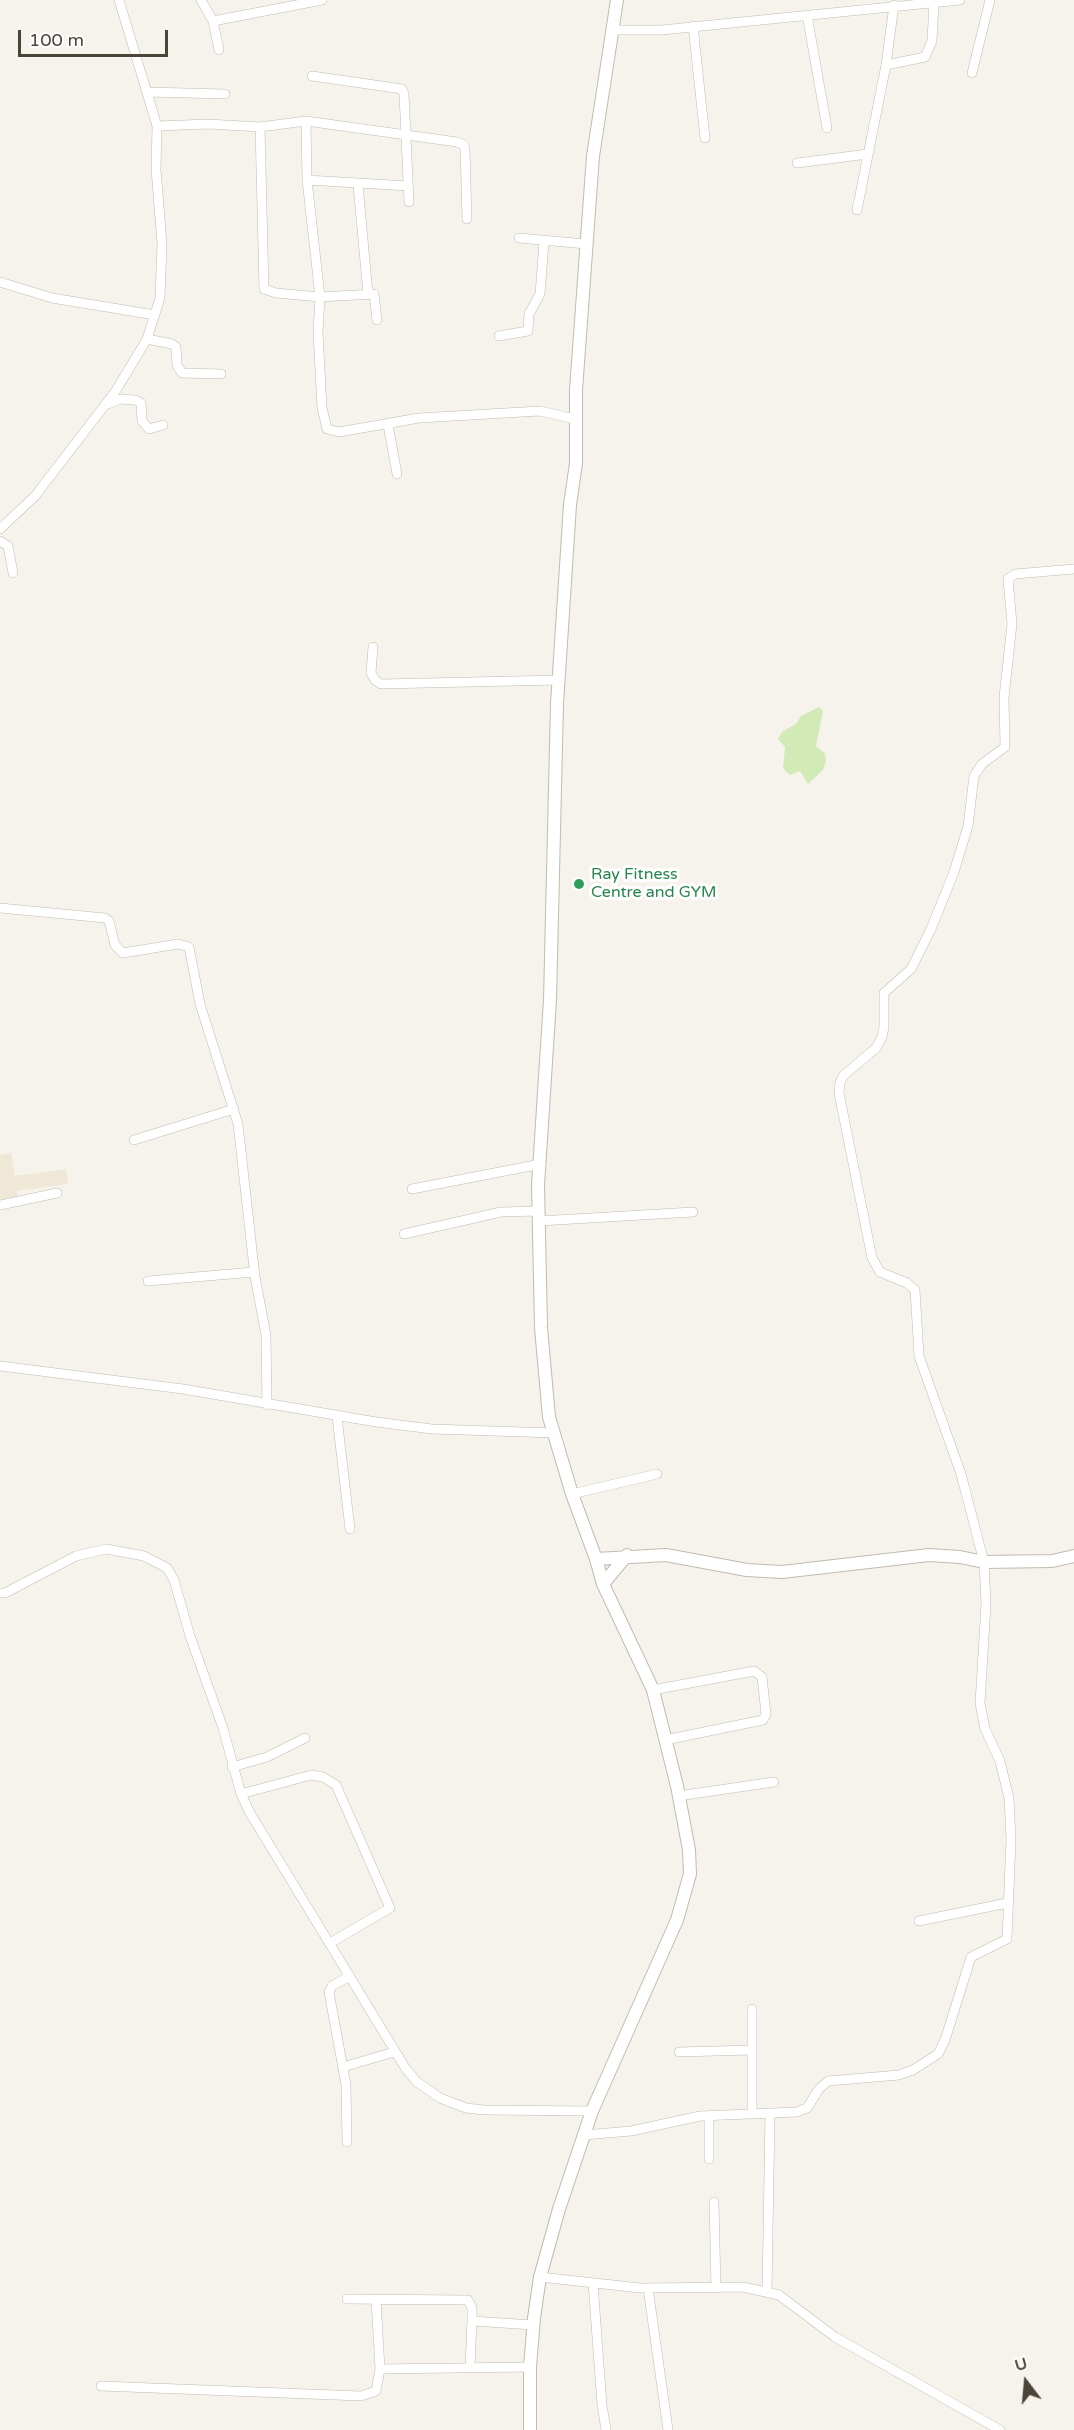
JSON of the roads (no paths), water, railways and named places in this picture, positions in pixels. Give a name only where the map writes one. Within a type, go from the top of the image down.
[{"type":"street","points":[[0,529],[35,496],[106,405],[147,339],[160,297],[163,264],[156,169],[157,126],[119,0]]},
{"type":"street","points":[[201,0],[213,21],[219,50]]},
{"type":"street","points":[[213,21],[322,0]]},
{"type":"street","points":[[530,2430],[530,2367],[540,2277],[583,2135],[684,1903],[690,1874],[689,1850],[653,1690],[603,1584],[597,1559],[572,1494],[554,1433],[544,1374],[539,1216],[550,1000],[552,842],[556,794],[559,680],[569,514],[576,463],[575,418],[593,156],[617,0]]},
{"type":"street","points":[[614,30],[662,30],[807,15],[880,3],[894,5],[906,2],[960,0]]},
{"type":"street","points":[[972,73],[990,0]]},
{"type":"street","points":[[886,65],[925,57],[930,50],[934,2]]},
{"type":"street","points":[[857,210],[886,65],[894,5]]},
{"type":"street","points":[[807,15],[826,128]]},
{"type":"street","points":[[693,26],[705,138]]},
{"type":"street","points":[[312,76],[402,88],[405,94],[409,202]]},
{"type":"street","points":[[147,92],[225,94]]},
{"type":"street","points":[[157,126],[208,124],[260,127],[306,121],[464,145],[467,219]]},
{"type":"street","points":[[306,121],[307,180],[320,297],[319,342],[322,408],[327,429],[339,432],[419,418],[540,411],[575,418]]},
{"type":"street","points":[[260,127],[264,289],[276,293],[320,297],[374,294],[377,320]]},
{"type":"street","points":[[797,163],[868,154]]},
{"type":"street","points":[[307,180],[358,185],[408,186]]},
{"type":"street","points":[[358,185],[368,294]]},
{"type":"street","points":[[519,238],[544,242],[586,243]]},
{"type":"street","points":[[499,336],[528,331],[529,314],[540,294],[544,242]]},
{"type":"street","points":[[0,282],[52,298],[155,315]]},
{"type":"street","points":[[147,339],[172,344],[176,347],[177,365],[182,373],[221,374]]},
{"type":"street","points":[[106,405],[120,399],[135,400],[141,403],[142,421],[149,429],[163,425]]},
{"type":"street","points":[[388,425],[397,474]]},
{"type":"street","points":[[0,541],[8,546],[14,573]]},
{"type":"street","points":[[583,2135],[631,2131],[709,2116],[797,2112],[807,2108],[819,2089],[828,2081],[899,2075],[925,2064],[938,2054],[945,2040],[971,1957],[1006,1939],[1011,1840],[1009,1798],[1000,1761],[985,1729],[980,1703],[986,1604],[984,1562],[961,1474],[919,1356],[915,1290],[907,1283],[880,1272],[872,1258],[839,1093],[843,1076],[876,1048],[884,1027],[884,993],[911,969],[931,928],[954,872],[968,826],[974,776],[982,764],[1005,747],[1004,697],[1011,624],[1008,579],[1015,574],[1074,569]]},
{"type":"street","points":[[373,647],[371,673],[381,684],[559,680]]},
{"type":"street","points":[[0,908],[105,918],[109,921],[115,945],[123,953],[178,944],[189,947],[200,1004],[234,1109],[254,1272],[266,1335],[267,1405]]},
{"type":"street","points":[[134,1140],[234,1109]]},
{"type":"street","points":[[412,1189],[541,1164]]},
{"type":"street","points":[[0,1205],[57,1193]]},
{"type":"street","points":[[404,1234],[501,1212],[539,1216],[693,1212]]},
{"type":"street","points":[[148,1281],[254,1272]]},
{"type":"street","points":[[0,1366],[183,1389],[337,1417],[432,1429],[554,1433]]},
{"type":"street","points":[[337,1417],[350,1529]]},
{"type":"street","points":[[572,1494],[657,1474]]},
{"type":"street","points":[[0,1593],[5,1593],[76,1556],[106,1549],[144,1556],[167,1568],[174,1580],[190,1636],[224,1728],[232,1767],[250,1813],[394,2052],[417,2082],[440,2098],[466,2108],[592,2111]]},
{"type":"street","points":[[603,1584],[627,1555]]},
{"type":"street","points":[[597,1559],[627,1555],[666,1555],[747,1570],[782,1572],[929,1555],[984,1562],[1052,1561],[1074,1556]]},
{"type":"street","points":[[653,1690],[754,1671],[762,1677],[766,1714],[762,1720],[665,1740]]},
{"type":"street","points":[[232,1767],[267,1757],[305,1738]]},
{"type":"street","points":[[241,1794],[311,1775],[323,1777],[336,1785],[390,1908],[330,1943]]},
{"type":"street","points":[[678,1796],[774,1782]]},
{"type":"street","points":[[919,1921],[1007,1903]]},
{"type":"street","points":[[347,2142],[343,2067],[329,1992],[333,1986],[350,1976]]},
{"type":"street","points":[[752,2009],[752,2114]]},
{"type":"street","points":[[679,2052],[752,2050]]},
{"type":"street","points":[[343,2067],[394,2052]]},
{"type":"street","points":[[767,2291],[770,2115]]},
{"type":"street","points":[[709,2116],[709,2159]]},
{"type":"street","points":[[714,2202],[716,2288]]},
{"type":"street","points":[[540,2277],[648,2288],[767,2291],[787,2300],[835,2337],[1000,2430]]},
{"type":"street","points":[[593,2283],[606,2430]]},
{"type":"street","points":[[648,2288],[668,2430]]},
{"type":"street","points":[[347,2299],[463,2299],[471,2304],[470,2367]]},
{"type":"street","points":[[102,2386],[361,2396],[376,2391],[380,2369],[376,2299]]},
{"type":"street","points":[[472,2321],[533,2325]]},
{"type":"street","points":[[380,2369],[530,2367]]},
{"type":"place","name":"Ray Fitness Centre and GYM","points":[[579,884]]}]
